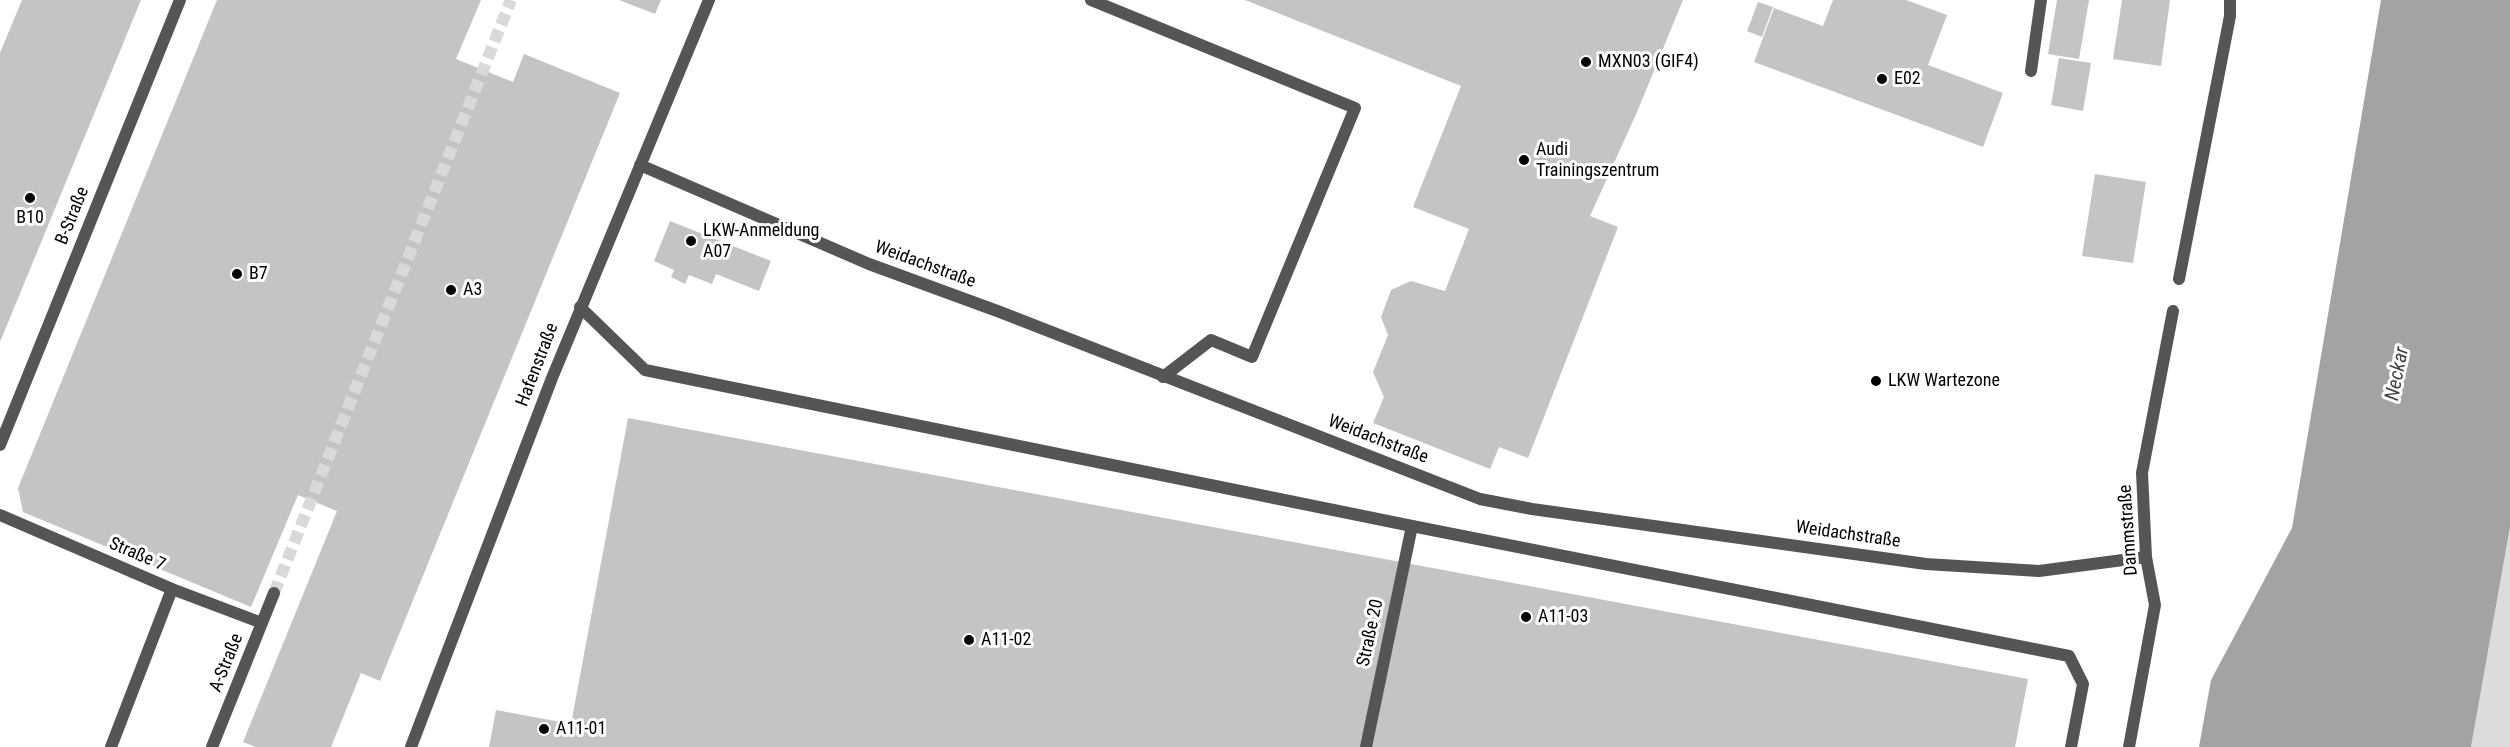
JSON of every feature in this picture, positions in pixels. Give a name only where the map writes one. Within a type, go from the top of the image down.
[{"type":"street","name":"B-Straße","points":[[0,445],[180,0]]},
{"type":"street","name":"Hafenstraße","points":[[411,747],[580,307],[709,0]]},
{"type":"street","points":[[1091,0],[1355,108],[1252,357],[1212,340],[1163,377]]},
{"type":"street","points":[[2031,71],[2041,0]]},
{"type":"street","points":[[2179,279],[2230,16],[2230,0]]},
{"type":"street","name":"Weidachstraße","points":[[640,165],[868,264],[1000,312],[1480,499],[1532,509],[1926,564],[2039,571],[2146,557]]},
{"type":"street","points":[[580,307],[645,370],[1412,526],[2069,656],[2083,684],[2071,747]]},
{"type":"street","name":"Dammstraße","points":[[2129,747],[2154,605],[2146,557],[2142,473],[2173,311]]},
{"type":"street","name":"Straße 7","points":[[0,515],[172,589],[262,623]]},
{"type":"street","name":"Straße 20","points":[[1366,747],[1412,526]]},
{"type":"street","points":[[111,747],[172,589]]},
{"type":"street","name":"A-Straße","points":[[212,747],[274,593]]},
{"type":"shaded area","points":[[2510,527],[2510,747],[2471,747]]},
{"type":"water","name":"Neckar","points":[[2381,0],[2510,0],[2510,527],[2471,747],[2199,747],[2211,680],[2292,528]]},
{"type":"building","name":"B10","points":[[22,0],[141,0],[0,342],[0,53]]},
{"type":"building","points":[[217,0],[481,0],[456,59],[513,82],[524,54],[620,93],[380,681],[361,673],[331,747],[256,747],[243,742],[337,511],[298,495],[251,607],[23,512],[18,488]]},
{"type":"building","points":[[619,0],[661,0],[655,14]]},
{"type":"building","points":[[1245,0],[1683,0],[1637,112],[1590,216],[1618,227],[1528,458],[1499,447],[1490,469],[1373,423],[1384,397],[1373,372],[1388,335],[1381,317],[1391,290],[1411,281],[1445,291],[1469,229],[1413,207],[1461,86]]},
{"type":"building","name":"E02","points":[[1833,0],[1906,0],[1947,15],[1928,65],[2003,93],[1983,147],[1754,62],[1774,8],[1823,26]]},
{"type":"building","points":[[2057,0],[2089,0],[2079,59],[2048,54]]},
{"type":"building","points":[[2122,0],[2170,0],[2161,66],[2113,59]]},
{"type":"building","points":[[1758,2],[1773,7],[1762,37],[1747,31]]},
{"type":"building","points":[[2059,58],[2091,63],[2083,111],[2051,105]]},
{"type":"building","points":[[2095,174],[2146,182],[2133,263],[2082,256]]},
{"type":"building","name":"LKW-Anmeldung A07","points":[[670,221],[771,261],[759,291],[716,274],[712,284],[689,275],[685,284],[671,277],[674,270],[654,261]]},
{"type":"building","name":"A11-02","points":[[628,418],[2028,679],[2015,747],[489,747],[496,710],[571,724]]},
{"type":"tunnel","points":[[274,593],[511,0]]},
{"type":"place","name":"MXN03 (GIF4)","points":[[1586,62]]},
{"type":"place","name":"E02","points":[[1882,79]]},
{"type":"place","name":"Audi Trainingszentrum","points":[[1524,160]]},
{"type":"place","name":"B10","points":[[30,198]]},
{"type":"place","name":"LKW-Anmeldung A07","points":[[691,241]]},
{"type":"place","name":"B7","points":[[237,274]]},
{"type":"place","name":"A3","points":[[451,290]]},
{"type":"place","name":"LKW Wartezone","points":[[1876,381]]},
{"type":"place","name":"A11-03","points":[[1526,617]]},
{"type":"place","name":"A11-02","points":[[969,640]]},
{"type":"place","name":"A11-01","points":[[544,729]]}]
